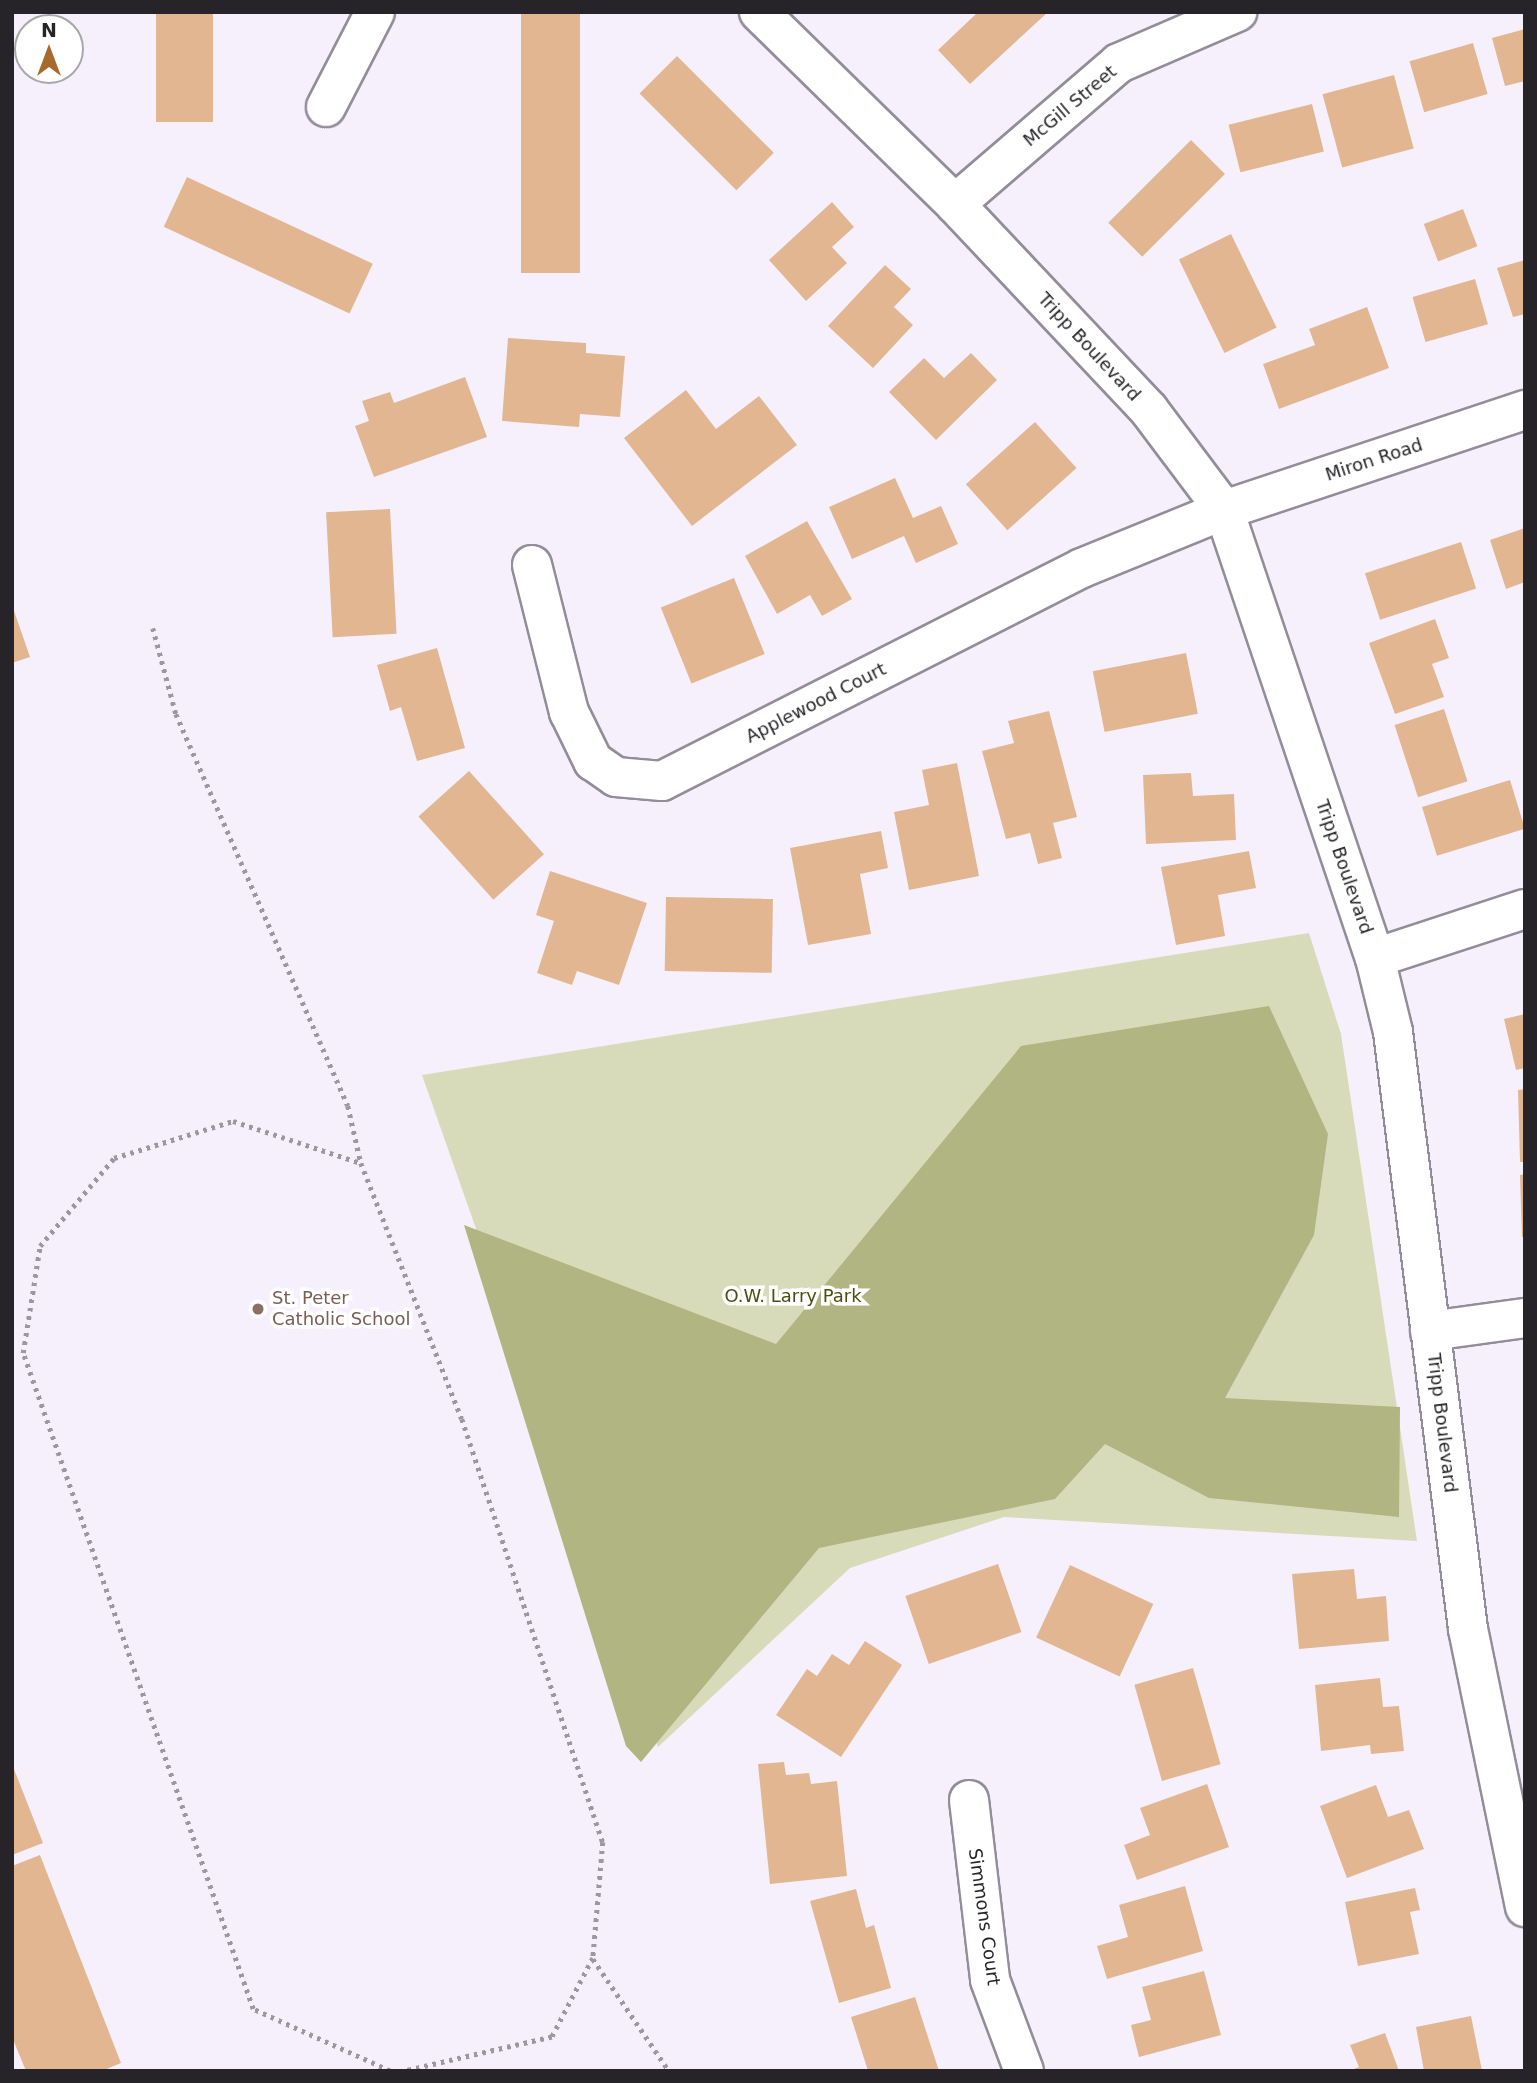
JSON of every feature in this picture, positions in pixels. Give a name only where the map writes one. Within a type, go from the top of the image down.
[{"type":"street","points":[[326,107],[375,12]]},
{"type":"street","name":"Tripp Boulevard","points":[[759,12],[955,204],[1149,410],[1224,510],[1374,958],[1393,1032],[1468,1629],[1525,1907]]},
{"type":"street","name":"McGill Street","points":[[955,204],[1119,64],[1237,12]]},
{"type":"street","name":"Miron Road","points":[[1224,510],[1525,410]]},
{"type":"street","name":"Applewood Court","points":[[532,565],[569,712],[593,761],[616,776],[662,781],[1082,568],[1224,510]]},
{"type":"street","points":[[1374,958],[1525,909]]},
{"type":"street","points":[[1430,1331],[1525,1318]]},
{"type":"street","name":"Simmons Court","points":[[969,1800],[990,1980],[1024,2071]]},
{"type":"path","points":[[153,628],[176,714],[348,1106],[361,1163],[462,1419],[603,1842],[593,1958],[552,2037],[405,2071]]},
{"type":"path","points":[[361,1163],[233,1121],[114,1158],[40,1246],[23,1353],[253,2009],[390,2071]]},
{"type":"path","points":[[593,1958],[669,2071]]},
{"type":"green space","name":"O.W. Larry Park","points":[[1309,933],[1341,1034],[1417,1541],[1004,1517],[850,1568],[658,1747],[422,1075]]},
{"type":"green space","name":"O.W. Larry Park","points":[[1269,1006],[1328,1134],[1314,1235],[1225,1398],[1400,1407],[1399,1517],[1209,1498],[1105,1444],[1055,1499],[819,1548],[641,1762],[626,1746],[464,1225],[776,1344],[1021,1046]]},
{"type":"building","points":[[156,12],[213,12],[213,122],[156,122]]},
{"type":"building","points":[[521,12],[580,12],[580,273],[521,273]]},
{"type":"building","points":[[978,12],[1048,12],[970,84],[938,50]]},
{"type":"building","points":[[1525,29],[1525,81],[1505,86],[1492,38]]},
{"type":"building","points":[[1473,43],[1488,94],[1424,112],[1410,61]]},
{"type":"building","points":[[677,56],[774,153],[736,190],[640,93]]},
{"type":"building","points":[[1394,75],[1414,148],[1342,168],[1323,94]]},
{"type":"building","points":[[1312,104],[1324,152],[1240,172],[1229,125]]},
{"type":"building","points":[[1191,140],[1225,174],[1142,257],[1108,223]]},
{"type":"building","points":[[187,177],[373,264],[350,313],[164,227]]},
{"type":"building","points":[[832,202],[854,227],[832,247],[847,263],[806,301],[769,260]]},
{"type":"building","points":[[1463,209],[1477,246],[1438,261],[1424,224]]},
{"type":"building","points":[[1231,234],[1277,327],[1224,353],[1179,259]]},
{"type":"building","points":[[1525,260],[1525,314],[1513,317],[1497,268]]},
{"type":"building","points":[[885,265],[911,289],[894,307],[913,325],[873,368],[828,326]]},
{"type":"building","points":[[1475,279],[1488,324],[1425,342],[1413,297]]},
{"type":"building","points":[[1367,307],[1389,368],[1279,409],[1263,364],[1315,345],[1309,329]]},
{"type":"building","points":[[508,338],[586,343],[586,353],[625,356],[620,417],[580,414],[579,427],[502,421]]},
{"type":"building","points":[[971,353],[997,380],[936,440],[889,392],[924,358],[944,378]]},
{"type":"building","points":[[465,377],[487,437],[374,477],[355,426],[369,421],[362,401],[390,392],[394,403]]},
{"type":"building","points":[[686,390],[716,429],[759,396],[797,445],[692,526],[624,438]]},
{"type":"building","points":[[1035,422],[1076,468],[1007,530],[966,484]]},
{"type":"building","points":[[895,478],[913,518],[941,506],[958,544],[916,563],[904,536],[852,559],[829,507]]},
{"type":"building","points":[[390,509],[397,634],[333,637],[326,512]]},
{"type":"building","points":[[807,521],[852,599],[822,616],[810,595],[777,614],[745,556]]},
{"type":"building","points":[[1525,528],[1525,582],[1506,589],[1490,540]]},
{"type":"building","points":[[1461,542],[1476,589],[1380,620],[1365,573]]},
{"type":"building","points":[[734,578],[765,654],[691,684],[661,608]]},
{"type":"building","points":[[12,605],[30,657],[12,663]]},
{"type":"building","points":[[1435,619],[1449,658],[1432,664],[1444,697],[1395,714],[1369,643]]},
{"type":"building","points":[[437,648],[465,748],[417,761],[401,707],[390,711],[377,665]]},
{"type":"building","points":[[1186,653],[1198,714],[1105,732],[1093,671]]},
{"type":"building","points":[[1444,709],[1467,781],[1418,797],[1395,725]]},
{"type":"building","points":[[1049,711],[1077,817],[1053,823],[1062,858],[1038,864],[1030,833],[1006,839],[982,751],[1014,743],[1008,721]]},
{"type":"building","points":[[957,763],[979,876],[909,890],[894,812],[929,805],[922,770]]},
{"type":"building","points":[[469,771],[544,854],[493,900],[418,817]]},
{"type":"building","points":[[1191,773],[1193,796],[1234,794],[1236,840],[1146,844],[1143,775]]},
{"type":"building","points":[[1510,780],[1525,829],[1437,856],[1422,807]]},
{"type":"building","points":[[881,831],[888,868],[860,874],[871,934],[808,945],[790,848]]},
{"type":"building","points":[[1249,851],[1256,888],[1218,895],[1225,936],[1176,945],[1161,867]]},
{"type":"building","points":[[550,871],[647,903],[619,985],[577,971],[572,985],[537,973],[554,921],[536,915]]},
{"type":"building","points":[[666,897],[773,899],[772,973],[665,971]]},
{"type":"building","points":[[1525,1014],[1525,1068],[1516,1070],[1504,1019]]},
{"type":"building","points":[[1525,1089],[1525,1162],[1520,1162],[1518,1090]]},
{"type":"building","points":[[1525,1174],[1525,1237],[1522,1237],[1520,1175]]},
{"type":"building","points":[[998,1564],[1021,1632],[929,1664],[905,1596]]},
{"type":"building","points":[[1070,1565],[1153,1604],[1120,1676],[1036,1638]]},
{"type":"building","points":[[1354,1569],[1357,1599],[1386,1596],[1389,1641],[1299,1649],[1292,1574]]},
{"type":"building","points":[[865,1641],[902,1665],[841,1757],[776,1715],[807,1669],[817,1676],[832,1654],[849,1665]]},
{"type":"building","points":[[1193,1668],[1221,1764],[1162,1781],[1134,1685]]},
{"type":"building","points":[[1380,1678],[1383,1707],[1399,1706],[1404,1751],[1371,1754],[1370,1745],[1321,1751],[1315,1685]]},
{"type":"building","points":[[784,1762],[786,1775],[809,1773],[811,1784],[837,1781],[847,1876],[770,1884],[758,1764]]},
{"type":"building","points":[[12,1764],[43,1843],[12,1855]]},
{"type":"building","points":[[1207,1784],[1229,1847],[1137,1880],[1124,1845],[1150,1835],[1140,1808]]},
{"type":"building","points":[[1376,1785],[1388,1817],[1409,1810],[1424,1849],[1347,1878],[1320,1806]]},
{"type":"building","points":[[40,1855],[121,2063],[102,2071],[26,2071],[12,2037],[12,1866]]},
{"type":"building","points":[[1185,1886],[1203,1951],[1107,1979],[1097,1946],[1128,1937],[1119,1905]]},
{"type":"building","points":[[1415,1888],[1420,1910],[1410,1912],[1419,1954],[1358,1966],[1345,1902]]},
{"type":"building","points":[[856,1889],[866,1928],[874,1925],[891,1988],[839,2003],[810,1901]]},
{"type":"building","points":[[1204,1971],[1221,2035],[1139,2057],[1131,2025],[1151,2020],[1142,1987]]},
{"type":"building","points":[[915,1997],[939,2071],[868,2071],[851,2017]]},
{"type":"building","points":[[1471,2016],[1482,2071],[1424,2071],[1416,2027]]},
{"type":"building","points":[[1385,2033],[1399,2071],[1349,2071],[1359,2067],[1350,2045]]},
{"type":"place","name":"St. Peter Catholic School","points":[[258,1309]]}]
